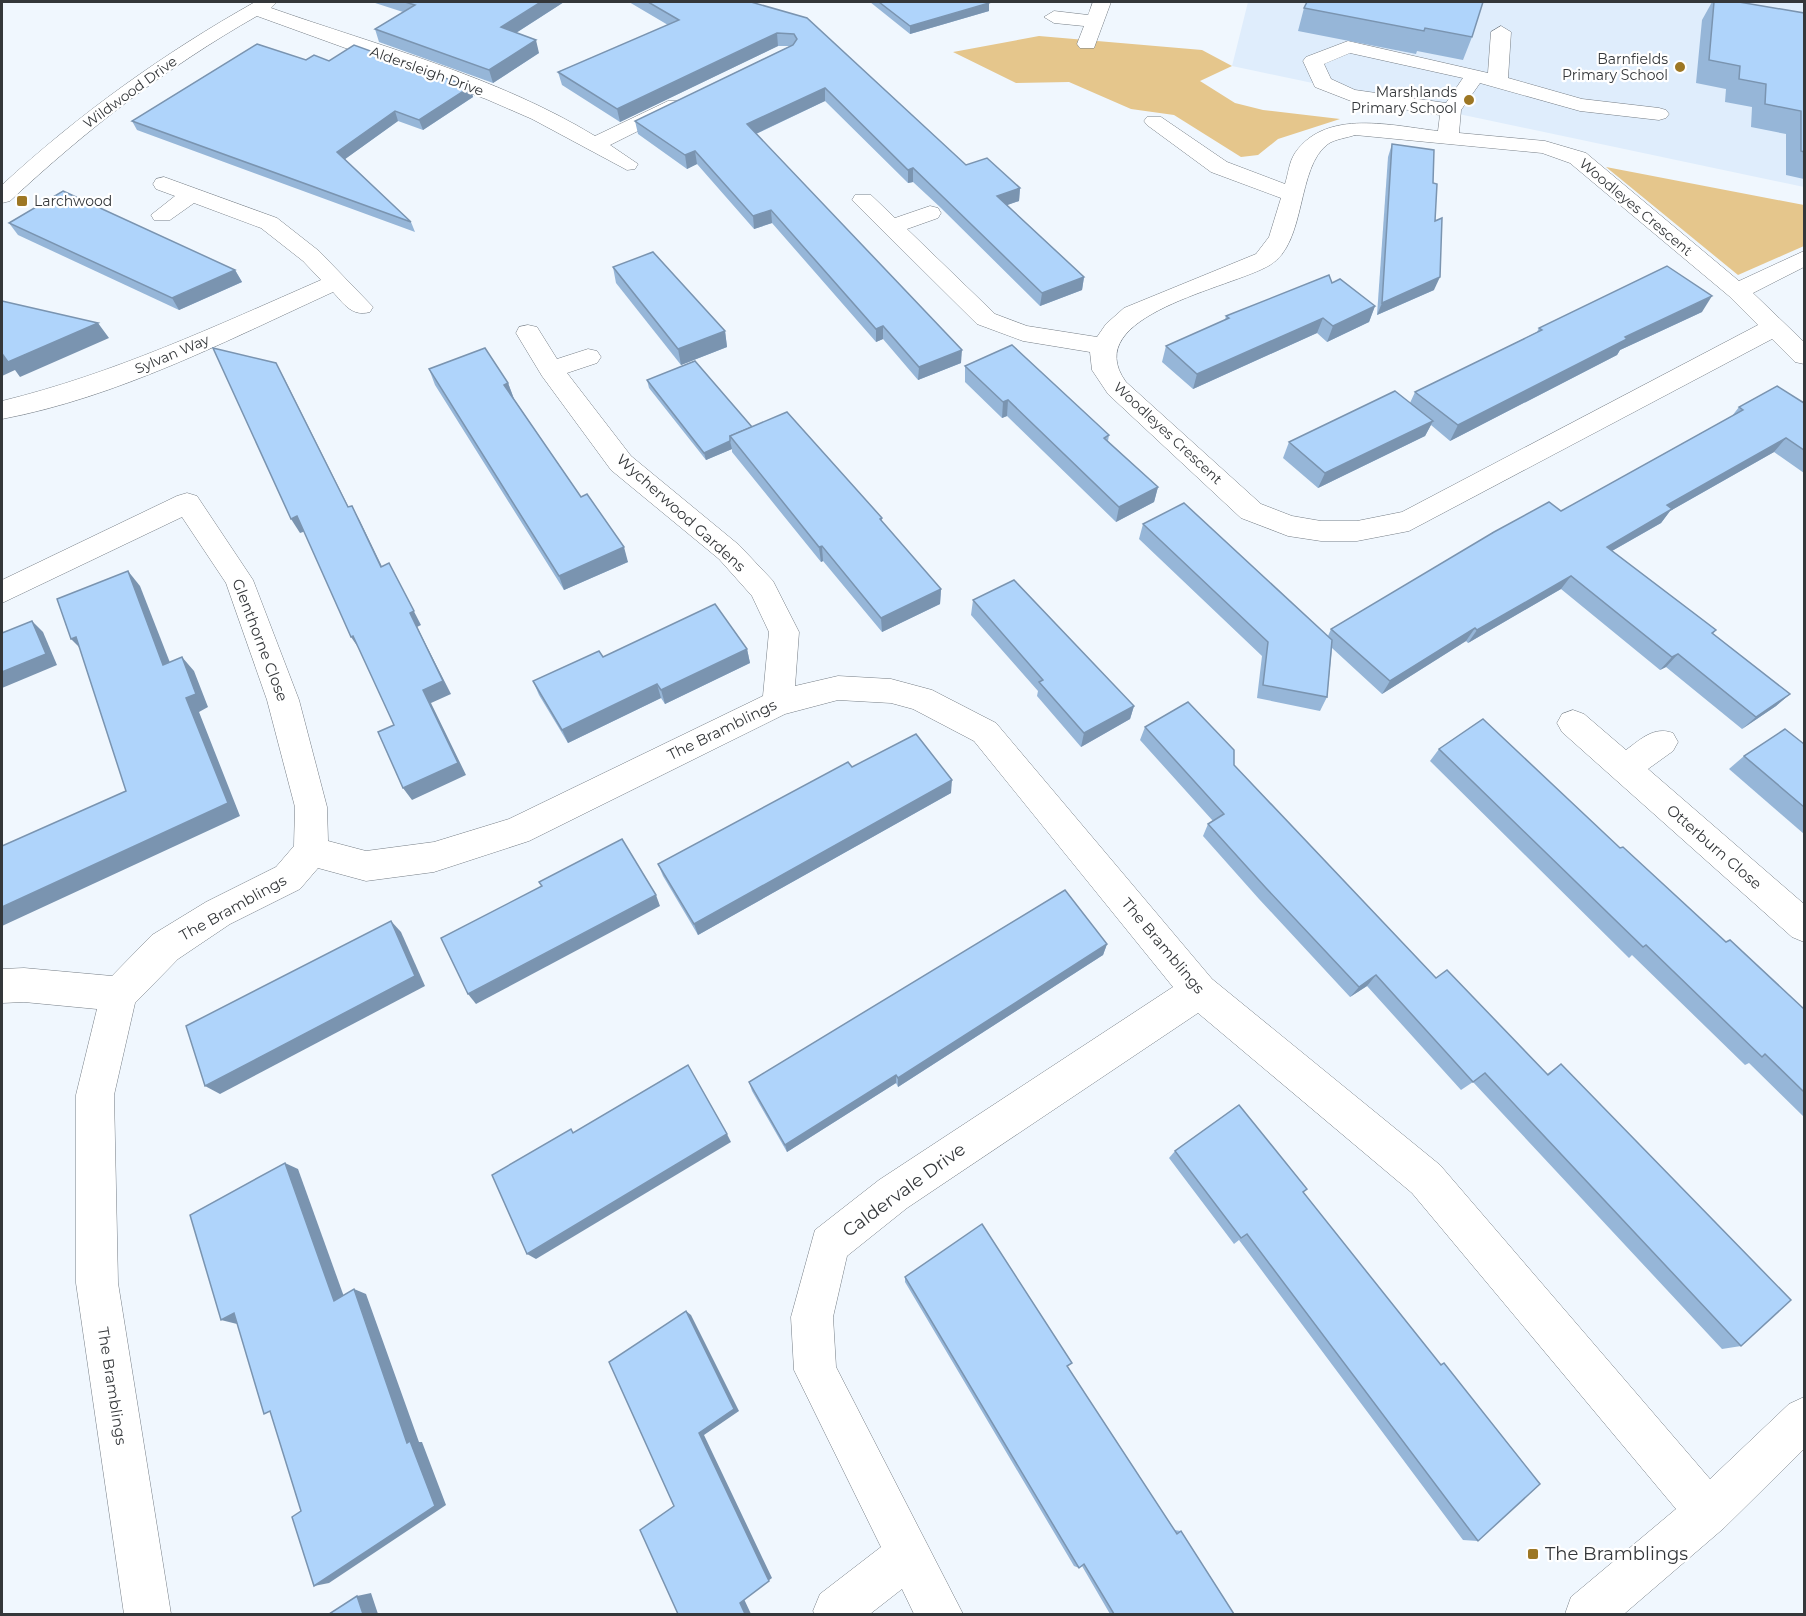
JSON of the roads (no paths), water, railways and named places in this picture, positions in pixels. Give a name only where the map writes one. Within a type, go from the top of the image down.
[{"type":"street","points":[[1087,44],[1102,2]]},
{"type":"street","name":"Aldersleigh Drive","points":[[261,5],[482,90],[595,144],[627,164]]},
{"type":"street","name":"Wildwood Drive","points":[[2,196],[82,127],[171,61],[261,5]]},
{"type":"street","points":[[1054,17],[1095,22]]},
{"type":"street","points":[[1498,81],[1501,32]]},
{"type":"street","points":[[1451,110],[1351,95],[1322,83],[1313,61],[1348,47],[1475,75],[1580,105],[1659,114]]},
{"type":"street","points":[[1448,137],[1451,110],[1475,75]]},
{"type":"street","points":[[595,144],[691,98]]},
{"type":"street","points":[[1557,133],[1580,105]]},
{"type":"street","points":[[1154,121],[1220,167],[1293,195]]},
{"type":"street","points":[[1176,136],[1196,128]]},
{"type":"street","name":"Woodleyes Crescent","points":[[1774,327],[1409,521],[1357,531],[1321,531],[1288,526],[1251,511],[1117,388],[1103,367],[1104,346],[1115,326],[1133,312],[1264,259],[1280,238],[1304,156],[1322,138],[1354,129],[1448,137],[1557,133],[1578,158],[1737,291],[1804,356]]},
{"type":"street","points":[[164,184],[269,223],[311,256],[361,307]]},
{"type":"street","points":[[162,215],[191,194]]},
{"type":"street","points":[[863,200],[986,319],[1023,333],[1104,346]]},
{"type":"street","points":[[892,227],[930,213]]},
{"type":"street","points":[[1737,291],[1804,258]]},
{"type":"street","name":"Sylvan Way","points":[[2,410],[44,401],[97,384],[159,360],[336,282]]},
{"type":"street","name":"Wycherwood Gardens","points":[[528,333],[550,370],[621,463],[729,552],[763,589],[784,632],[778,703]]},
{"type":"street","points":[[550,370],[588,357]]},
{"type":"street","name":"Glenthorne Close","points":[[2,592],[187,503],[239,580],[279,689],[311,807],[311,851]]},
{"type":"street","name":"The Bramblings","points":[[147,1614],[97,1283],[95,1095],[119,994],[165,947],[218,913],[288,878],[311,851],[366,866],[434,857],[517,831],[778,703],[838,688],[891,691],[921,699],[985,732],[1199,991],[1426,1179],[1708,1512]]},
{"type":"street","name":"Otterburn Close","points":[[1574,723],[1804,926]]},
{"type":"street","points":[[1624,768],[1662,742]]},
{"type":"street","points":[[2,986],[119,994]]},
{"type":"street","name":"Caldervale Drive","points":[[939,1614],[815,1370],[812,1317],[829,1244],[893,1194],[1199,991]]},
{"type":"street","points":[[1588,1614],[1708,1512],[1804,1419]]},
{"type":"street","points":[[837,1611],[908,1555]]},
{"type":"place","name":"Barnfields Primary School","points":[[1680,67]]},
{"type":"place","name":"Marshlands Primary School","points":[[1469,100]]},
{"type":"place","name":"Larchwood","points":[[22,201]]},
{"type":"place","name":"The Bramblings","points":[[1533,1554]]}]
